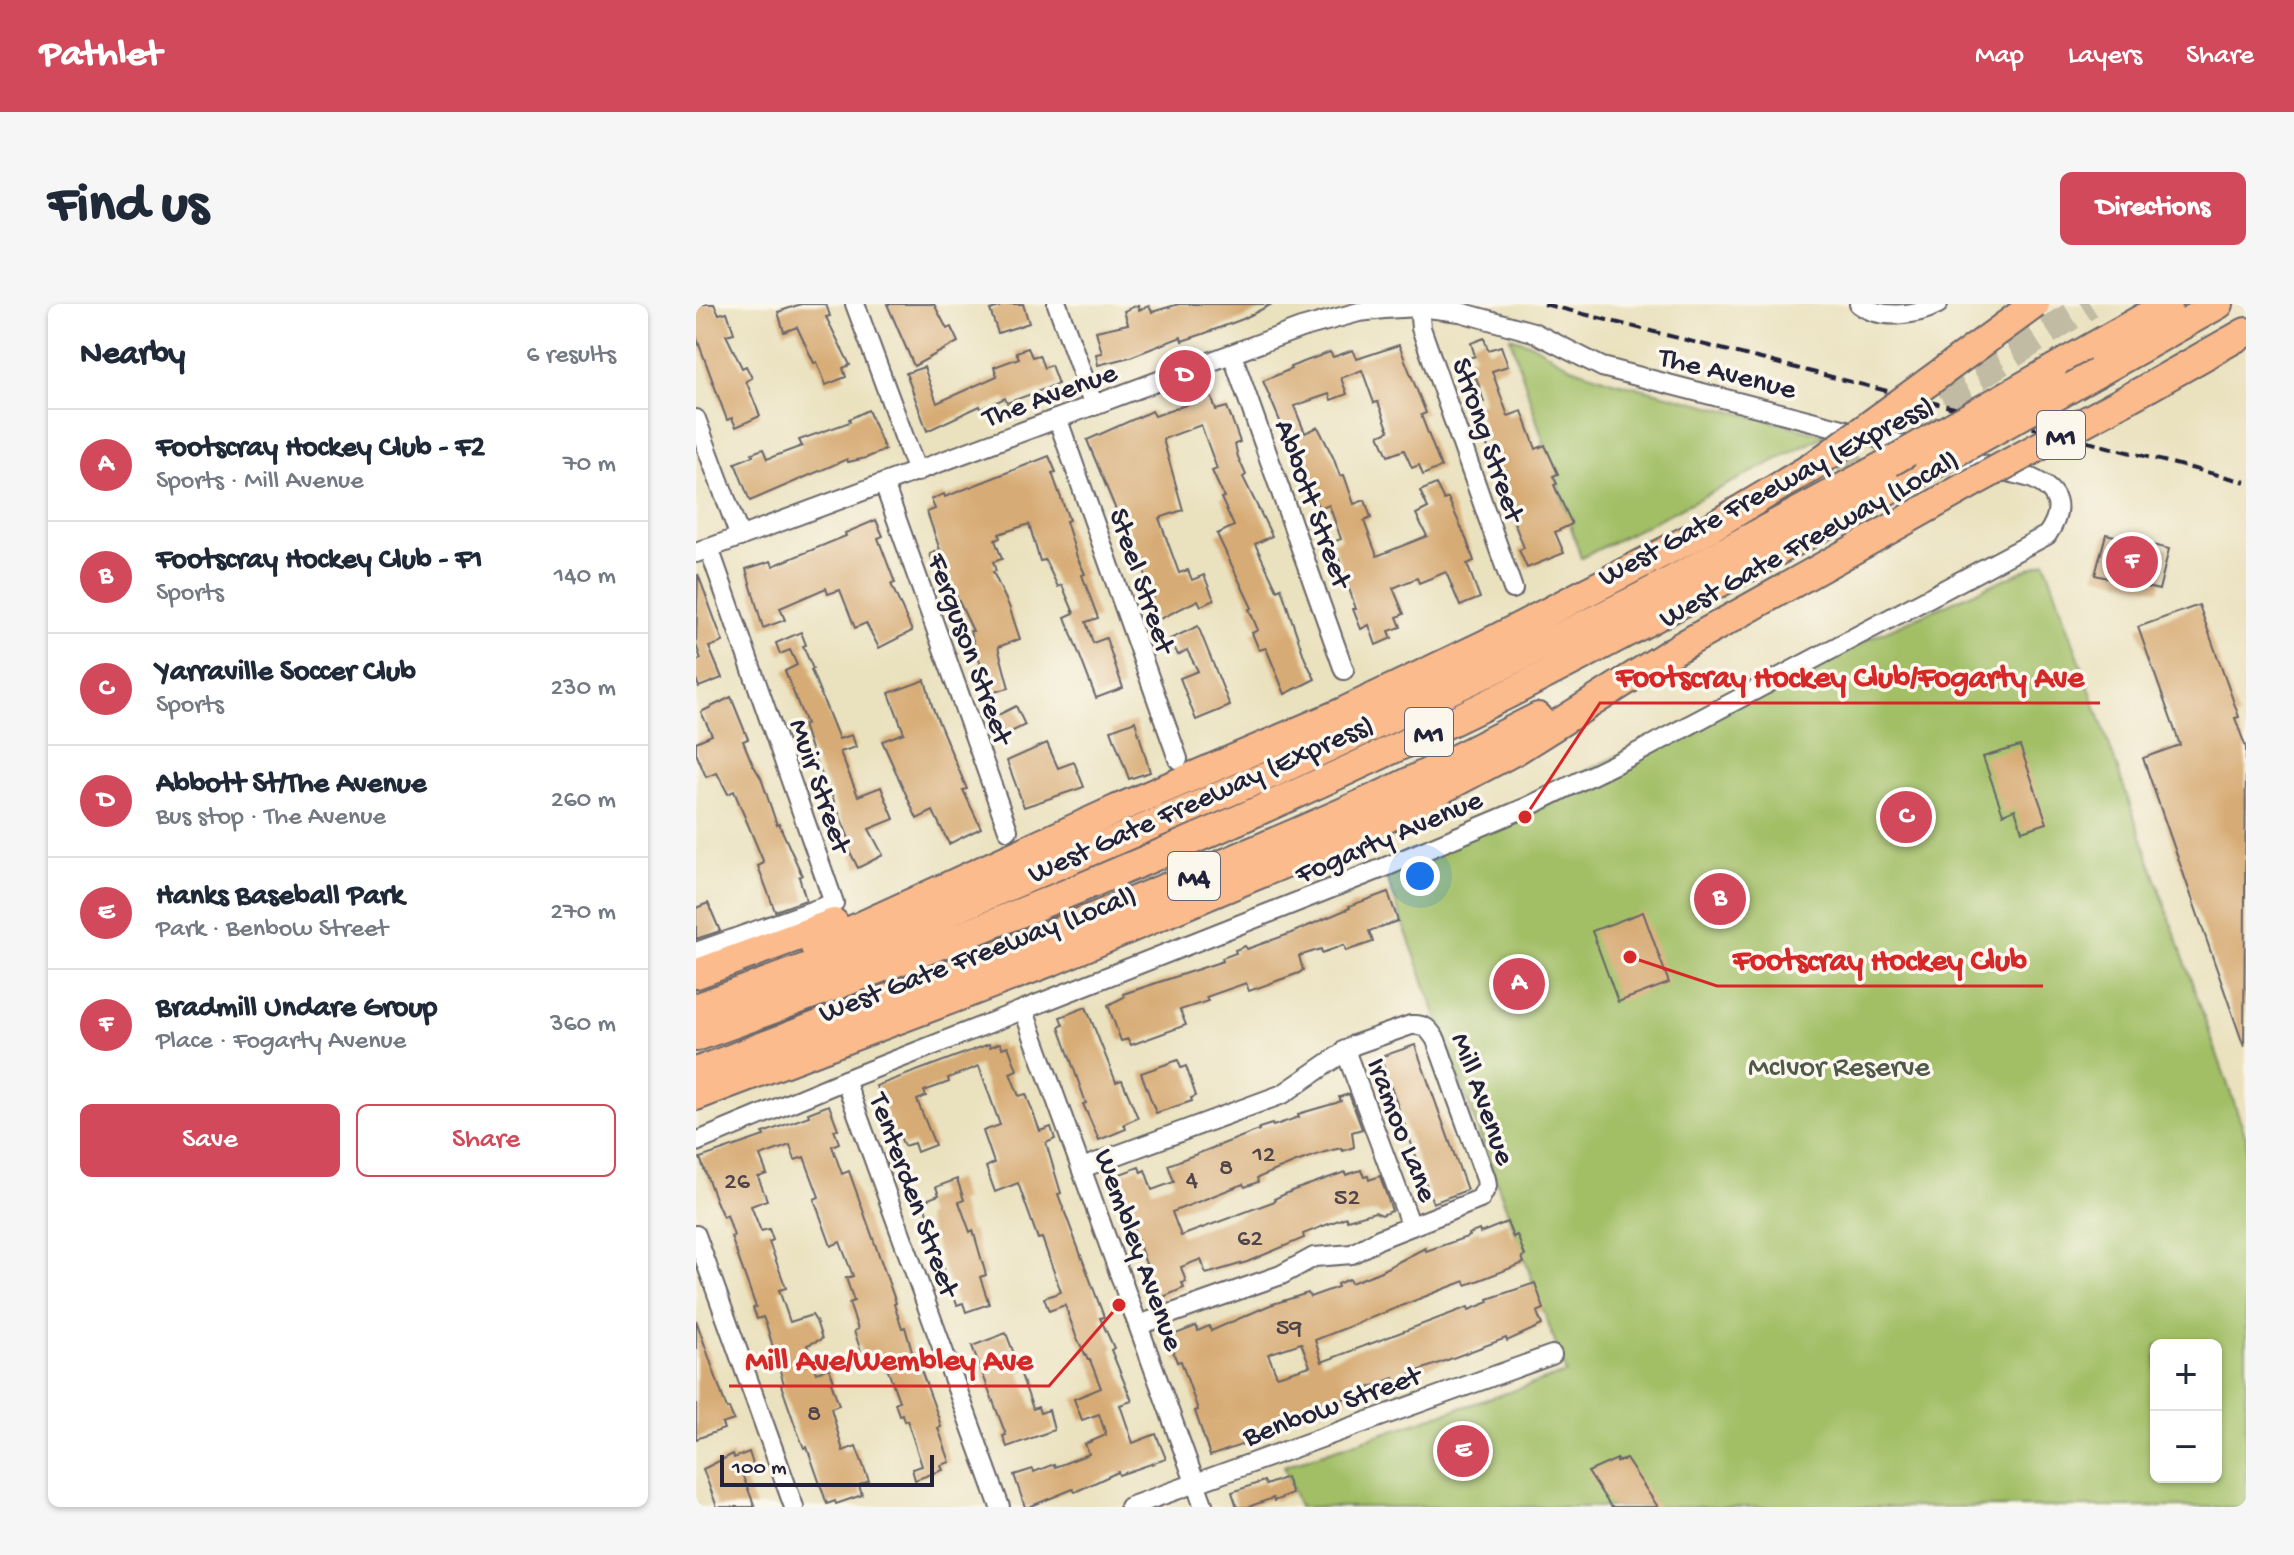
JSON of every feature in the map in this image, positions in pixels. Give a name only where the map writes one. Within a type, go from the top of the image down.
[{"type":"highway","name":"West Gate Freeway (Local)","points":[[723,998],[818,945],[1117,809],[1343,712],[1484,645],[1690,539],[1815,465],[2035,304]]},
{"type":"highway","name":"West Gate Freeway (Express)","points":[[723,998],[885,939],[1341,742],[1643,596],[1890,462],[2168,304]]},
{"type":"highway","name":"West Gate Freeway (Express)","points":[[696,1037],[867,974],[1233,823],[1512,692],[1788,547],[2219,304]]},
{"type":"highway","name":"West Gate Freeway (Local)","points":[[696,1096],[1052,961],[1364,830],[1518,749],[1678,648],[2246,332]]},
{"type":"highway","name":"M4","points":[[696,1072],[1242,857],[1379,796],[1678,648]]},
{"type":"highway","name":"M1","points":[[696,974],[889,902],[1117,809]]},
{"type":"highway","name":"M1","points":[[696,1008],[723,998]]},
{"type":"street","points":[[855,304],[917,472]]},
{"type":"street","points":[[1057,304],[1094,406]]},
{"type":"street","points":[[1859,304],[1866,309],[1895,315],[1923,312],[1938,304]]},
{"type":"street","name":"The Avenue","points":[[703,550],[1301,328],[1359,312],[1419,307],[1460,312],[1533,332],[1602,367],[2031,478],[2044,484],[2054,494],[2058,507]]},
{"type":"street","name":"Strong Street","points":[[1419,307],[1421,328],[1513,589]]},
{"type":"street","name":"Abbott Street","points":[[1232,354],[1344,670]]},
{"type":"street","points":[[696,419],[740,537]]},
{"type":"street","name":"Steel Street","points":[[1058,420],[1178,759]]},
{"type":"street","name":"Ferguson Street","points":[[884,484],[1008,830]]},
{"type":"street","name":"Fogarty Avenue","points":[[696,1142],[1525,808],[1633,755],[2033,544],[2047,535],[2055,523],[2058,507]]},
{"type":"street","name":"Muir Street","points":[[696,952],[834,903],[703,550]]},
{"type":"street","name":"Wembley Avenue","points":[[1024,1011],[1204,1507]]},
{"type":"street","name":"Mill Avenue","points":[[1082,1168],[1283,1094],[1345,1050],[1411,1025],[1429,1028],[1436,1040],[1487,1186],[1480,1199],[1472,1205],[1379,1239],[1352,1254],[1314,1257],[1281,1275],[1139,1325]]},
{"type":"street","name":"Iramoo Lane","points":[[1345,1050],[1411,1226]]},
{"type":"street","name":"Tenterden Street","points":[[845,1080],[1000,1507]]},
{"type":"street","points":[[696,1235],[794,1507]]},
{"type":"street","name":"Benbow Street","points":[[1129,1507],[1552,1355]]},
{"type":"green space","points":[[1510,337],[1532,344],[1571,367],[1612,381],[1826,435],[1581,558]]},
{"type":"green space","name":"McIvor Reserve","points":[[2045,561],[2246,1137],[2246,1507],[1299,1507],[1284,1466],[1566,1373],[1383,868],[1793,672]]},
{"type":"building","points":[[696,304],[714,304],[719,314],[727,312],[734,333],[726,335],[742,368],[746,366],[752,378],[746,381],[760,416],[736,427],[732,418],[727,420],[696,336]]},
{"type":"building","points":[[801,304],[826,304],[830,316],[826,317],[850,365],[843,368],[846,377],[826,385],[797,327],[784,332],[778,312]]},
{"type":"building","points":[[887,304],[934,304],[958,342],[914,366]]},
{"type":"building","points":[[998,304],[1023,304],[1029,323],[998,333],[990,310],[999,307]]},
{"type":"building","points":[[1179,304],[1272,304],[1203,334],[1182,341],[1181,337],[1130,357],[1098,365],[1096,354],[1102,353],[1096,331],[1128,324],[1124,311],[1138,305],[1139,310],[1149,306],[1152,312]]},
{"type":"building","points":[[1484,338],[1488,350],[1501,346],[1508,366],[1492,371],[1508,416],[1522,411],[1536,449],[1545,445],[1558,474],[1553,476],[1557,484],[1554,485],[1572,524],[1555,532],[1564,553],[1527,568],[1519,550],[1524,548],[1481,426],[1476,404],[1484,402],[1476,377],[1467,381],[1460,361],[1475,356],[1471,343]]},
{"type":"building","points":[[1399,345],[1426,413],[1421,415],[1441,467],[1423,475],[1419,465],[1412,468],[1404,450],[1388,456],[1379,435],[1389,431],[1362,370],[1341,378],[1347,394],[1331,400],[1329,394],[1294,406],[1305,433],[1318,427],[1340,476],[1344,475],[1354,504],[1365,500],[1371,518],[1364,521],[1377,556],[1427,536],[1416,514],[1428,508],[1420,491],[1436,484],[1444,500],[1448,498],[1466,538],[1474,561],[1467,564],[1480,598],[1460,606],[1446,572],[1419,583],[1417,578],[1393,588],[1404,614],[1397,617],[1401,627],[1389,631],[1392,638],[1376,645],[1369,625],[1361,629],[1353,609],[1356,609],[1333,542],[1341,539],[1329,505],[1319,509],[1306,472],[1263,381],[1330,352],[1333,357],[1353,350],[1357,359]]},
{"type":"building","points":[[1028,348],[1032,357],[1039,355],[1044,368],[1051,365],[1058,384],[1007,403],[1005,398],[981,409],[980,406],[927,431],[906,373],[924,367],[937,403],[997,376],[994,367],[1019,358],[1016,352]]},
{"type":"building","points":[[1211,396],[1216,410],[1227,407],[1234,425],[1240,442],[1235,444],[1238,457],[1246,475],[1243,477],[1272,536],[1255,544],[1277,590],[1281,588],[1315,679],[1285,694],[1266,648],[1259,650],[1252,633],[1258,630],[1249,609],[1252,608],[1217,534],[1234,526],[1212,471],[1217,469],[1201,425],[1163,439],[1183,510],[1159,518],[1179,573],[1188,570],[1192,580],[1204,575],[1214,600],[1201,606],[1198,600],[1156,621],[1147,600],[1154,597],[1127,525],[1123,527],[1087,440],[1152,411],[1155,416]]},
{"type":"building","points":[[868,410],[885,450],[866,458],[848,462],[847,459],[750,501],[735,463],[763,449],[767,459],[802,446],[799,440],[850,422],[849,419]]},
{"type":"building","points":[[1049,456],[1069,520],[1066,521],[1085,574],[1082,575],[1098,618],[1086,622],[1093,643],[1106,638],[1123,688],[1096,698],[1065,617],[1074,613],[1062,585],[1058,587],[1045,560],[1040,561],[1029,524],[999,534],[1000,538],[995,540],[1002,559],[993,562],[996,571],[993,572],[1020,639],[998,647],[1009,688],[990,693],[970,631],[973,631],[944,563],[935,567],[930,554],[940,550],[927,512],[935,509],[931,499],[944,494],[945,497]]},
{"type":"building","points":[[876,520],[883,536],[878,538],[895,583],[891,584],[912,631],[879,648],[866,623],[855,628],[840,590],[828,594],[826,588],[780,608],[785,620],[763,628],[746,569],[771,561],[773,566]]},
{"type":"building","points":[[2106,534],[2169,549],[2159,590],[2095,575]]},
{"type":"building","points":[[698,574],[723,642],[709,647],[722,678],[699,687],[696,679],[696,661],[701,659],[696,645]]},
{"type":"building","points":[[2199,605],[2239,717],[2235,718],[2246,748],[2244,1047],[2143,758],[2180,745],[2138,627]]},
{"type":"building","points":[[1198,626],[1230,706],[1196,720],[1180,678],[1198,671],[1187,650],[1178,655],[1170,639]]},
{"type":"building","points":[[801,632],[811,670],[839,739],[852,735],[856,747],[840,752],[858,796],[881,787],[894,819],[869,829],[883,855],[858,868],[847,846],[851,844],[830,791],[815,761],[803,725],[806,724],[785,671],[797,665],[790,650],[780,654],[776,643]]},
{"type":"building","points":[[925,680],[933,709],[967,789],[963,790],[981,828],[949,844],[933,811],[917,819],[882,741],[904,733],[889,693]]},
{"type":"building","points":[[731,697],[748,739],[743,741],[761,778],[777,825],[802,875],[799,877],[806,900],[775,911],[758,866],[764,863],[734,791],[728,794],[717,773],[706,777],[696,753],[696,742],[712,735],[701,712]]},
{"type":"building","points":[[1016,706],[1025,725],[1001,737],[992,718]]},
{"type":"building","points":[[1135,721],[1150,772],[1129,779],[1111,730]]},
{"type":"building","points":[[1047,743],[1058,768],[1074,762],[1084,787],[1024,807],[1007,761]]},
{"type":"building","points":[[2020,746],[2047,823],[2022,831],[2015,809],[2003,814],[1983,757]]},
{"type":"building","points":[[1388,892],[1398,921],[1369,931],[1373,942],[1346,951],[1344,945],[1322,953],[1321,949],[1299,956],[1303,970],[1299,973],[1249,991],[1246,983],[1206,997],[1208,1001],[1180,1010],[1186,1025],[1131,1045],[1128,1039],[1121,1041],[1108,1005],[1124,997],[1123,994],[1223,961],[1222,958],[1236,953],[1235,950],[1245,946],[1247,949],[1289,934]]},
{"type":"building","points":[[708,903],[720,931],[696,939],[696,908]]},
{"type":"building","points":[[1643,912],[1669,983],[1618,1002],[1592,931]]},
{"type":"building","points":[[1086,1007],[1116,1082],[1122,1080],[1138,1118],[1124,1124],[1126,1129],[1099,1140],[1083,1104],[1086,1103],[1059,1027],[1063,1025],[1060,1017]]},
{"type":"building","points":[[1000,1043],[1002,1048],[1008,1046],[1017,1070],[1010,1073],[1019,1096],[1026,1094],[1040,1131],[1051,1127],[1055,1139],[1046,1143],[1061,1193],[1058,1194],[1104,1317],[1100,1318],[1114,1348],[1111,1350],[1132,1401],[1120,1405],[1133,1443],[1156,1434],[1166,1459],[1119,1475],[1118,1472],[1075,1492],[1073,1489],[1029,1507],[1025,1507],[1014,1475],[1033,1469],[1034,1472],[1054,1464],[1055,1467],[1089,1454],[1085,1444],[1106,1435],[1099,1414],[1082,1420],[1074,1399],[1101,1388],[1065,1305],[1049,1311],[1044,1298],[1061,1292],[1018,1183],[995,1192],[986,1167],[994,1163],[983,1131],[1000,1125],[979,1066],[924,1091],[926,1096],[917,1100],[935,1145],[917,1152],[914,1143],[904,1146],[899,1134],[895,1136],[876,1086],[989,1044],[990,1047]]},
{"type":"building","points":[[1415,1045],[1467,1190],[1433,1203],[1380,1057]]},
{"type":"building","points":[[1178,1060],[1181,1068],[1186,1066],[1196,1096],[1191,1098],[1192,1101],[1156,1113],[1141,1073]]},
{"type":"building","points":[[1349,1094],[1362,1129],[1352,1132],[1354,1147],[1325,1152],[1296,1162],[1257,1178],[1258,1182],[1245,1187],[1243,1184],[1172,1212],[1181,1236],[1275,1201],[1294,1190],[1345,1172],[1346,1175],[1361,1170],[1369,1180],[1380,1176],[1392,1211],[1347,1220],[1346,1217],[1247,1262],[1206,1274],[1201,1259],[1181,1267],[1186,1282],[1182,1283],[1184,1288],[1154,1301],[1144,1268],[1147,1267],[1126,1209],[1122,1211],[1112,1177],[1139,1167],[1141,1172],[1145,1170],[1152,1190],[1174,1182],[1168,1165],[1259,1128],[1273,1126],[1299,1117],[1298,1114],[1336,1103],[1341,1101],[1339,1097]]},
{"type":"building","points":[[829,1105],[838,1129],[834,1130],[839,1143],[832,1146],[842,1174],[849,1171],[902,1328],[905,1327],[916,1366],[919,1365],[938,1416],[941,1427],[938,1428],[950,1462],[941,1465],[943,1470],[915,1480],[912,1469],[922,1466],[907,1420],[904,1421],[902,1414],[899,1415],[895,1403],[899,1401],[882,1360],[874,1363],[870,1351],[862,1354],[849,1303],[854,1301],[846,1278],[853,1276],[840,1242],[831,1246],[814,1199],[819,1197],[804,1157],[795,1160],[790,1145],[760,1156],[767,1174],[758,1177],[767,1200],[751,1206],[761,1231],[769,1229],[773,1240],[769,1242],[786,1288],[779,1290],[790,1322],[812,1315],[816,1321],[822,1339],[807,1345],[816,1373],[829,1368],[839,1405],[831,1408],[843,1451],[856,1446],[869,1481],[859,1485],[862,1495],[836,1504],[835,1501],[827,1504],[807,1447],[804,1448],[796,1428],[781,1385],[784,1384],[767,1327],[763,1317],[757,1319],[727,1215],[723,1217],[700,1158],[764,1136],[763,1133]]},
{"type":"building","points":[[957,1179],[964,1200],[959,1202],[970,1232],[973,1230],[986,1275],[980,1277],[989,1304],[966,1312],[963,1303],[957,1305],[925,1217],[928,1216],[923,1201],[939,1195],[936,1187]]},
{"type":"building","points":[[1507,1222],[1513,1237],[1517,1235],[1525,1256],[1522,1257],[1524,1263],[1466,1285],[1465,1281],[1315,1340],[1322,1362],[1535,1283],[1544,1309],[1537,1312],[1542,1325],[1507,1341],[1506,1338],[1407,1375],[1408,1378],[1396,1382],[1394,1378],[1368,1388],[1369,1392],[1354,1398],[1353,1395],[1256,1433],[1258,1439],[1210,1456],[1181,1361],[1177,1362],[1168,1337],[1196,1326],[1198,1331],[1209,1326],[1211,1331],[1270,1305],[1308,1293],[1310,1297],[1338,1287],[1337,1284],[1349,1279],[1351,1283],[1425,1248],[1426,1251],[1479,1230],[1480,1233]],"holes":[[[1301,1343],[1310,1366],[1277,1376],[1268,1354]]]},
{"type":"building","points":[[696,1320],[727,1409],[734,1420],[722,1424],[724,1429],[696,1439]]},
{"type":"building","points":[[1006,1333],[1016,1359],[1021,1357],[1026,1370],[1020,1372],[1033,1409],[1038,1407],[1040,1413],[1049,1410],[1054,1430],[1007,1447],[1003,1436],[1006,1435],[972,1346]]},
{"type":"building","points":[[749,1452],[755,1470],[742,1474],[755,1507],[717,1507],[703,1469],[733,1454],[734,1458]]},
{"type":"building","points":[[1617,1459],[1617,1462],[1626,1459],[1658,1507],[1611,1507],[1588,1472]]},
{"type":"building","points":[[1286,1477],[1292,1494],[1274,1501],[1273,1498],[1248,1507],[1237,1507],[1232,1492]]},
{"type":"tunnel","points":[[1580,612],[1797,494],[2090,304]]},
{"type":"railway","points":[[1544,304],[2246,482]]},
{"type":"place","name":"Abbott St/The Avenue","points":[[1185,376]]},
{"type":"place","name":"Bradmill Undare Group","points":[[2132,562]]},
{"type":"place","name":"Footscray Hockey Club/Fogarty Ave","points":[[1525,817]]},
{"type":"place","name":"Yarraville Soccer Club","points":[[1906,817]]},
{"type":"place","name":"Footscray Hockey Club - F1","points":[[1720,899]]},
{"type":"place","name":"Footscray Hockey Club","points":[[1630,957]]},
{"type":"place","name":"Footscray Hockey Club - F2","points":[[1519,984]]},
{"type":"place","name":"Mill Ave/Wembley Ave","points":[[1119,1305]]},
{"type":"place","name":"Hanks Baseball Park","points":[[1463,1451]]}]
